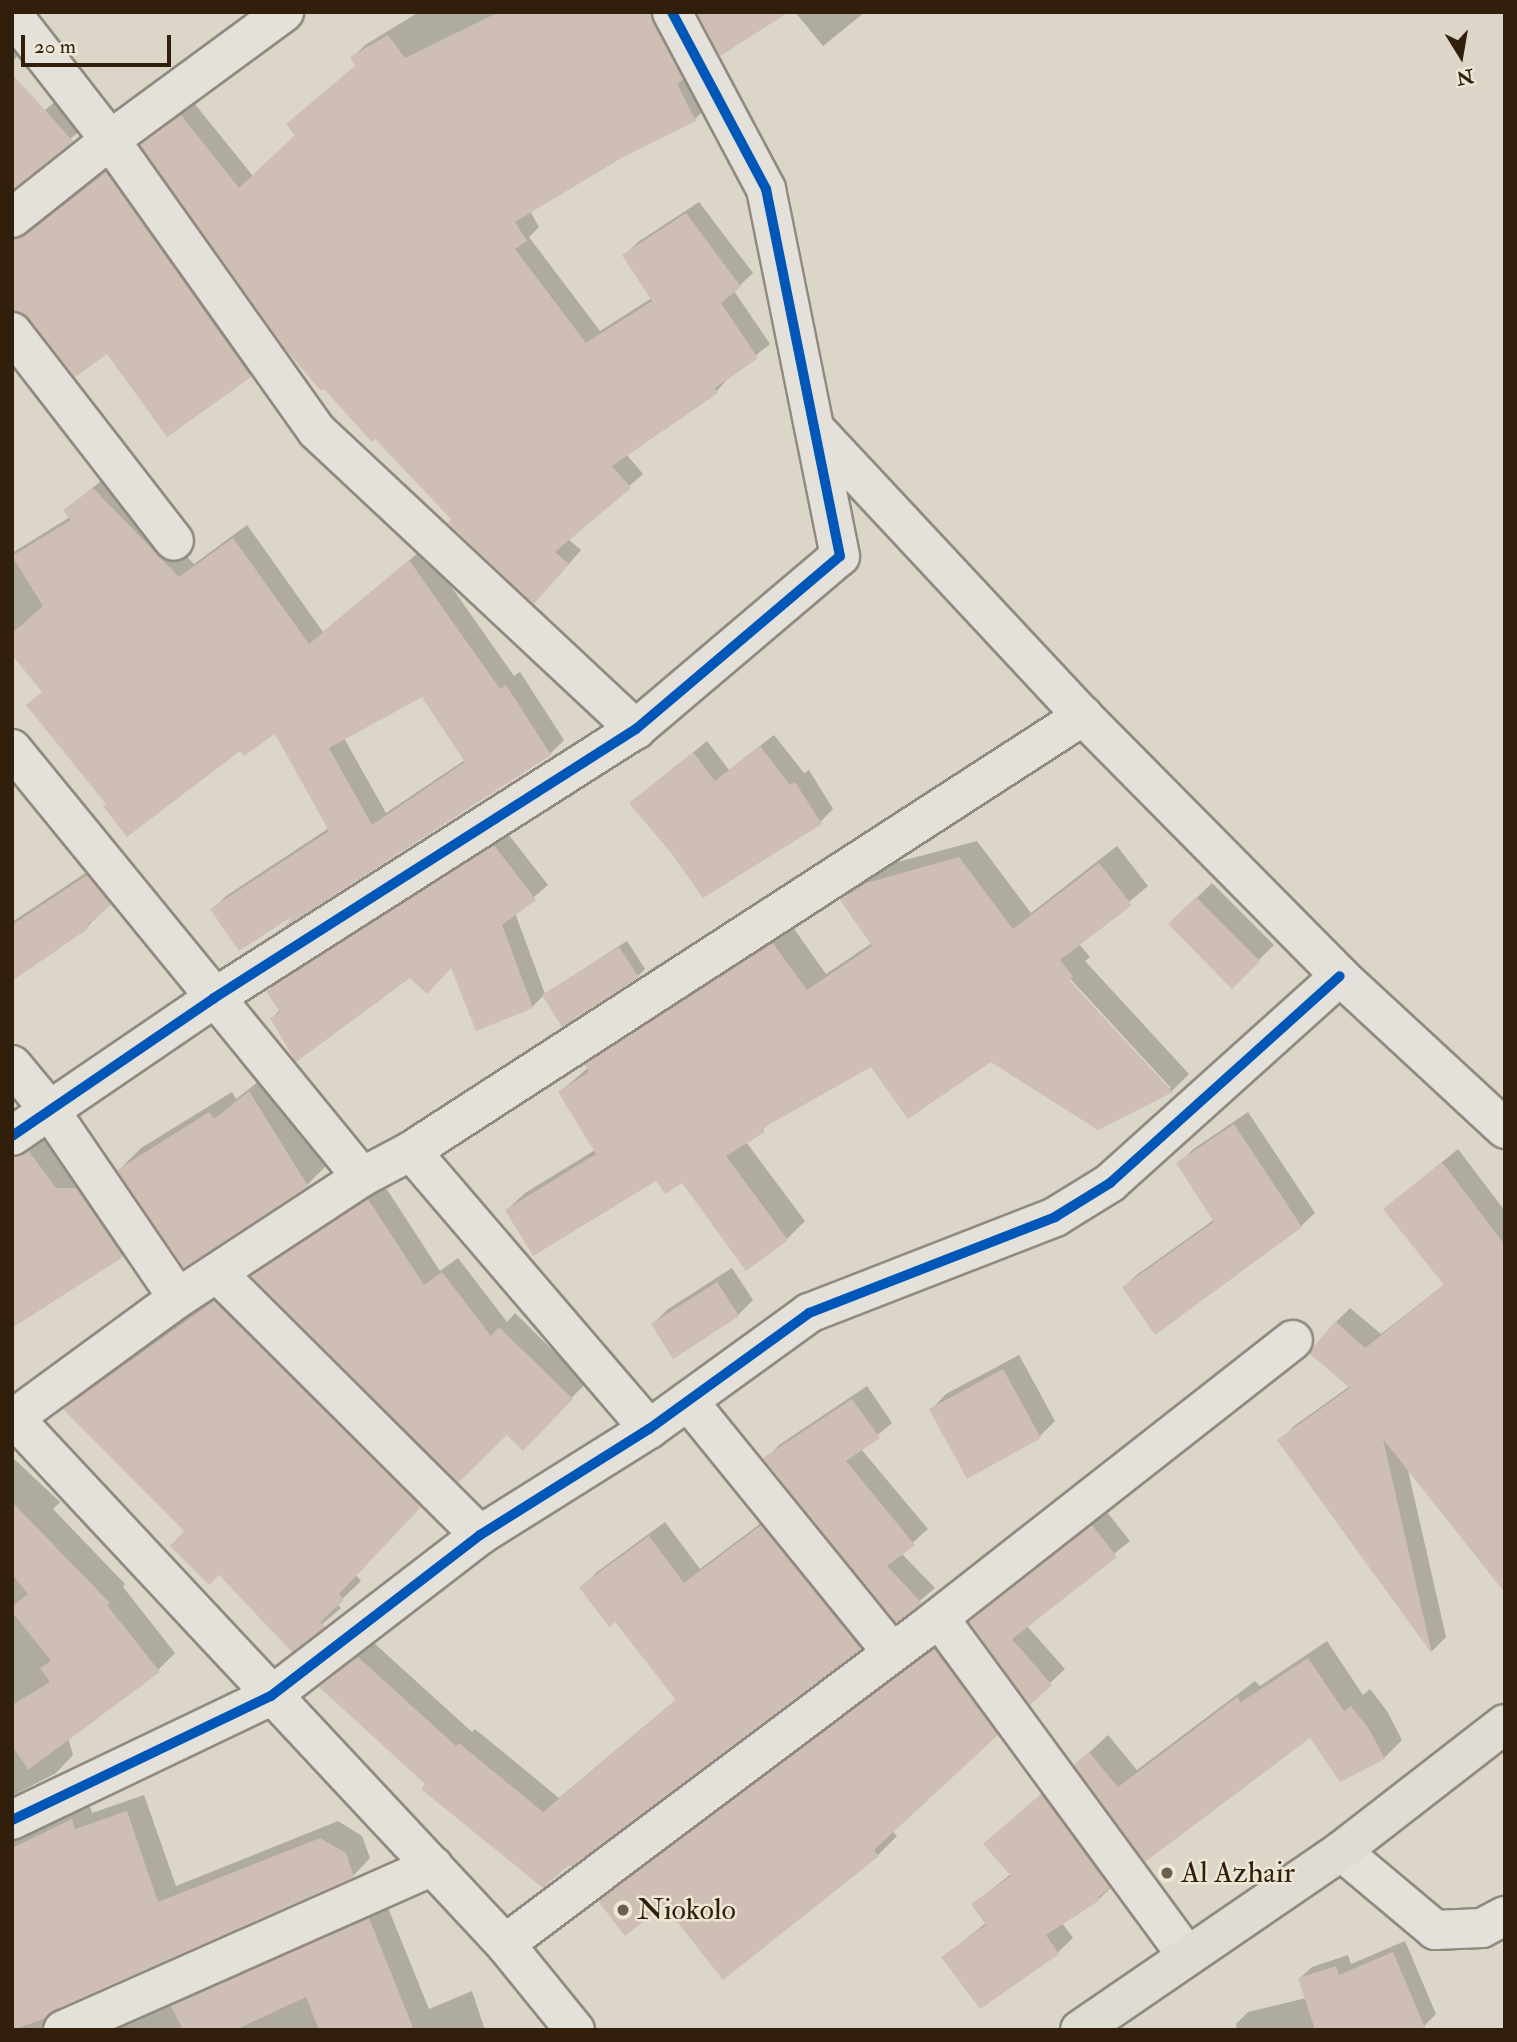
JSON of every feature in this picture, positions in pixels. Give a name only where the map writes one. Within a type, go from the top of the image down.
[{"type":"main road","points":[[1080,2030],[1341,1851],[1505,1724]]},
{"type":"street","points":[[12,218],[110,140],[284,12]]},
{"type":"street","points":[[12,1136],[51,1112],[214,998],[636,729],[840,556],[766,189],[672,12]]},
{"type":"street","points":[[12,14],[110,140],[317,431],[636,729]]},
{"type":"street","points":[[12,332],[174,541]]},
{"type":"street","points":[[814,429],[1083,716],[1340,976],[1505,1129]]},
{"type":"street","points":[[575,2030],[505,1944],[13,1417],[178,1298],[362,1177],[411,1151],[1083,716]]},
{"type":"street","points":[[12,749],[362,1177]]},
{"type":"street","points":[[12,1820],[271,1696],[480,1535],[649,1429],[809,1313],[1055,1217],[1110,1183],[1340,976]]},
{"type":"street","points":[[12,1065],[51,1112],[178,1298]]},
{"type":"street","points":[[411,1151],[649,1429]]},
{"type":"street","points":[[217,1273],[480,1535]]},
{"type":"street","points":[[505,1944],[939,1618],[1293,1340]]},
{"type":"street","points":[[688,1401],[892,1652]]},
{"type":"street","points":[[939,1618],[1187,1956]]},
{"type":"street","points":[[1341,1851],[1435,1930],[1482,1928],[1505,1916]]},
{"type":"street","points":[[63,2030],[433,1866]]},
{"type":"building","points":[[499,12],[650,12],[683,80],[677,84],[696,121],[623,157],[515,222],[527,241],[515,249],[586,343],[652,301],[622,255],[686,213],[741,287],[721,303],[758,358],[715,388],[718,393],[612,466],[631,488],[555,552],[569,564],[534,604],[448,523],[451,519],[375,439],[372,442],[324,389],[321,391],[287,351],[140,145],[181,115],[239,188],[295,135],[286,124],[355,66],[350,57],[388,35],[405,58]]},
{"type":"building","points":[[697,12],[789,12],[720,56]]},
{"type":"building","points":[[12,74],[73,141],[12,190]]},
{"type":"building","points":[[106,172],[251,377],[167,437],[107,354],[75,377],[29,319],[12,311],[12,239],[26,235]]},
{"type":"building","points":[[93,488],[179,577],[233,538],[309,644],[409,560],[500,689],[506,685],[551,755],[283,928],[293,916],[239,951],[210,909],[329,831],[275,734],[244,756],[240,751],[127,837],[103,806],[106,804],[26,705],[42,692],[12,655],[12,633],[43,606],[12,556],[71,520],[63,510]],"holes":[[[422,697],[465,762],[372,825],[329,748]]]},
{"type":"building","points":[[760,746],[790,785],[795,782],[822,824],[703,898],[672,854],[629,803],[693,752],[715,781]]},
{"type":"building","points":[[494,845],[536,900],[502,925],[533,1008],[476,1031],[451,968],[427,994],[410,978],[296,1062],[270,1018],[280,1012],[266,991]]},
{"type":"building","points":[[959,857],[1013,929],[1099,863],[1132,905],[1060,960],[1073,976],[1069,980],[1173,1092],[1098,1130],[991,1062],[908,1119],[871,1067],[763,1128],[765,1132],[726,1156],[788,1240],[746,1271],[682,1183],[665,1194],[656,1181],[533,1256],[505,1210],[596,1154],[558,1092],[589,1072],[585,1064],[773,943],[807,990],[872,946],[840,900],[866,883]]},
{"type":"building","points":[[87,875],[111,905],[87,925],[89,928],[12,981],[12,925]]},
{"type":"building","points":[[1196,897],[1260,961],[1232,989],[1168,924]]},
{"type":"building","points":[[619,947],[639,977],[562,1027],[542,995]]},
{"type":"building","points":[[249,1091],[308,1186],[184,1268],[117,1170],[209,1112],[214,1119]]},
{"type":"building","points":[[1234,1124],[1302,1227],[1155,1335],[1122,1287],[1214,1222],[1176,1163]]},
{"type":"building","points":[[29,1151],[56,1188],[76,1188],[123,1257],[12,1328],[12,1158]]},
{"type":"building","points":[[1442,1162],[1505,1245],[1505,1593],[1383,1439],[1432,1654],[1277,1440],[1350,1388],[1309,1353],[1335,1321],[1365,1348],[1444,1285],[1383,1209]]},
{"type":"building","points":[[368,1199],[424,1285],[442,1272],[491,1336],[499,1327],[573,1399],[523,1451],[507,1435],[458,1483],[251,1276]]},
{"type":"building","points":[[717,1282],[739,1316],[673,1359],[651,1324]]},
{"type":"building","points":[[214,1301],[421,1507],[339,1594],[344,1600],[320,1622],[325,1627],[292,1652],[219,1575],[209,1585],[170,1546],[184,1531],[63,1409]]},
{"type":"building","points":[[1003,1369],[1041,1438],[967,1479],[929,1409]]},
{"type":"building","points":[[852,1399],[880,1438],[846,1461],[915,1545],[887,1566],[922,1603],[896,1623],[763,1458]]},
{"type":"building","points":[[12,1502],[110,1603],[107,1605],[160,1672],[28,1770],[12,1745],[12,1705],[50,1682],[40,1668],[51,1661],[12,1612],[12,1607],[28,1594],[12,1574]]},
{"type":"building","points":[[761,1525],[861,1649],[571,1867],[569,1865],[543,1888],[421,1789],[425,1784],[319,1687],[358,1657],[456,1746],[459,1743],[543,1812],[676,1700],[615,1622],[609,1627],[579,1587],[649,1536],[684,1583]]},
{"type":"building","points":[[1092,1525],[1117,1557],[1012,1639],[1052,1685],[1030,1705],[969,1622]]},
{"type":"building","points":[[934,1649],[998,1735],[874,1850],[879,1856],[723,1980],[664,1905],[625,1936],[598,1901]]},
{"type":"building","points":[[1308,1658],[1344,1711],[1351,1706],[1369,1729],[1385,1759],[1340,1782],[1310,1738],[1145,1862],[1074,1765],[1089,1752],[1118,1787],[1237,1697],[1241,1702]]},
{"type":"building","points":[[1041,1794],[1110,1888],[1098,1897],[1100,1900],[1046,1935],[1059,1954],[980,2009],[941,1957],[986,1925],[971,1904],[1011,1876],[983,1844]]},
{"type":"building","points":[[127,1811],[158,1902],[320,1838],[346,1853],[354,1877],[54,2010],[44,2019],[12,2030],[12,1848],[72,1819],[75,1829]]},
{"type":"building","points":[[369,1918],[414,2030],[319,2030],[306,1997],[235,2030],[183,2030],[171,2006]]},
{"type":"building","points":[[1393,1952],[1426,2030],[1315,2030],[1298,1978],[1336,1966],[1339,1975]]},
{"type":"cycle path","points":[[12,1136],[214,998],[636,729],[840,556],[766,189],[672,12]]},
{"type":"cycle path","points":[[12,1820],[271,1696],[480,1535],[649,1429],[809,1313],[1055,1217],[1110,1183],[1340,976]]},
{"type":"place","name":"Al Azhair","points":[[1167,1873]]},
{"type":"place","name":"Niokolo","points":[[623,1910]]}]
